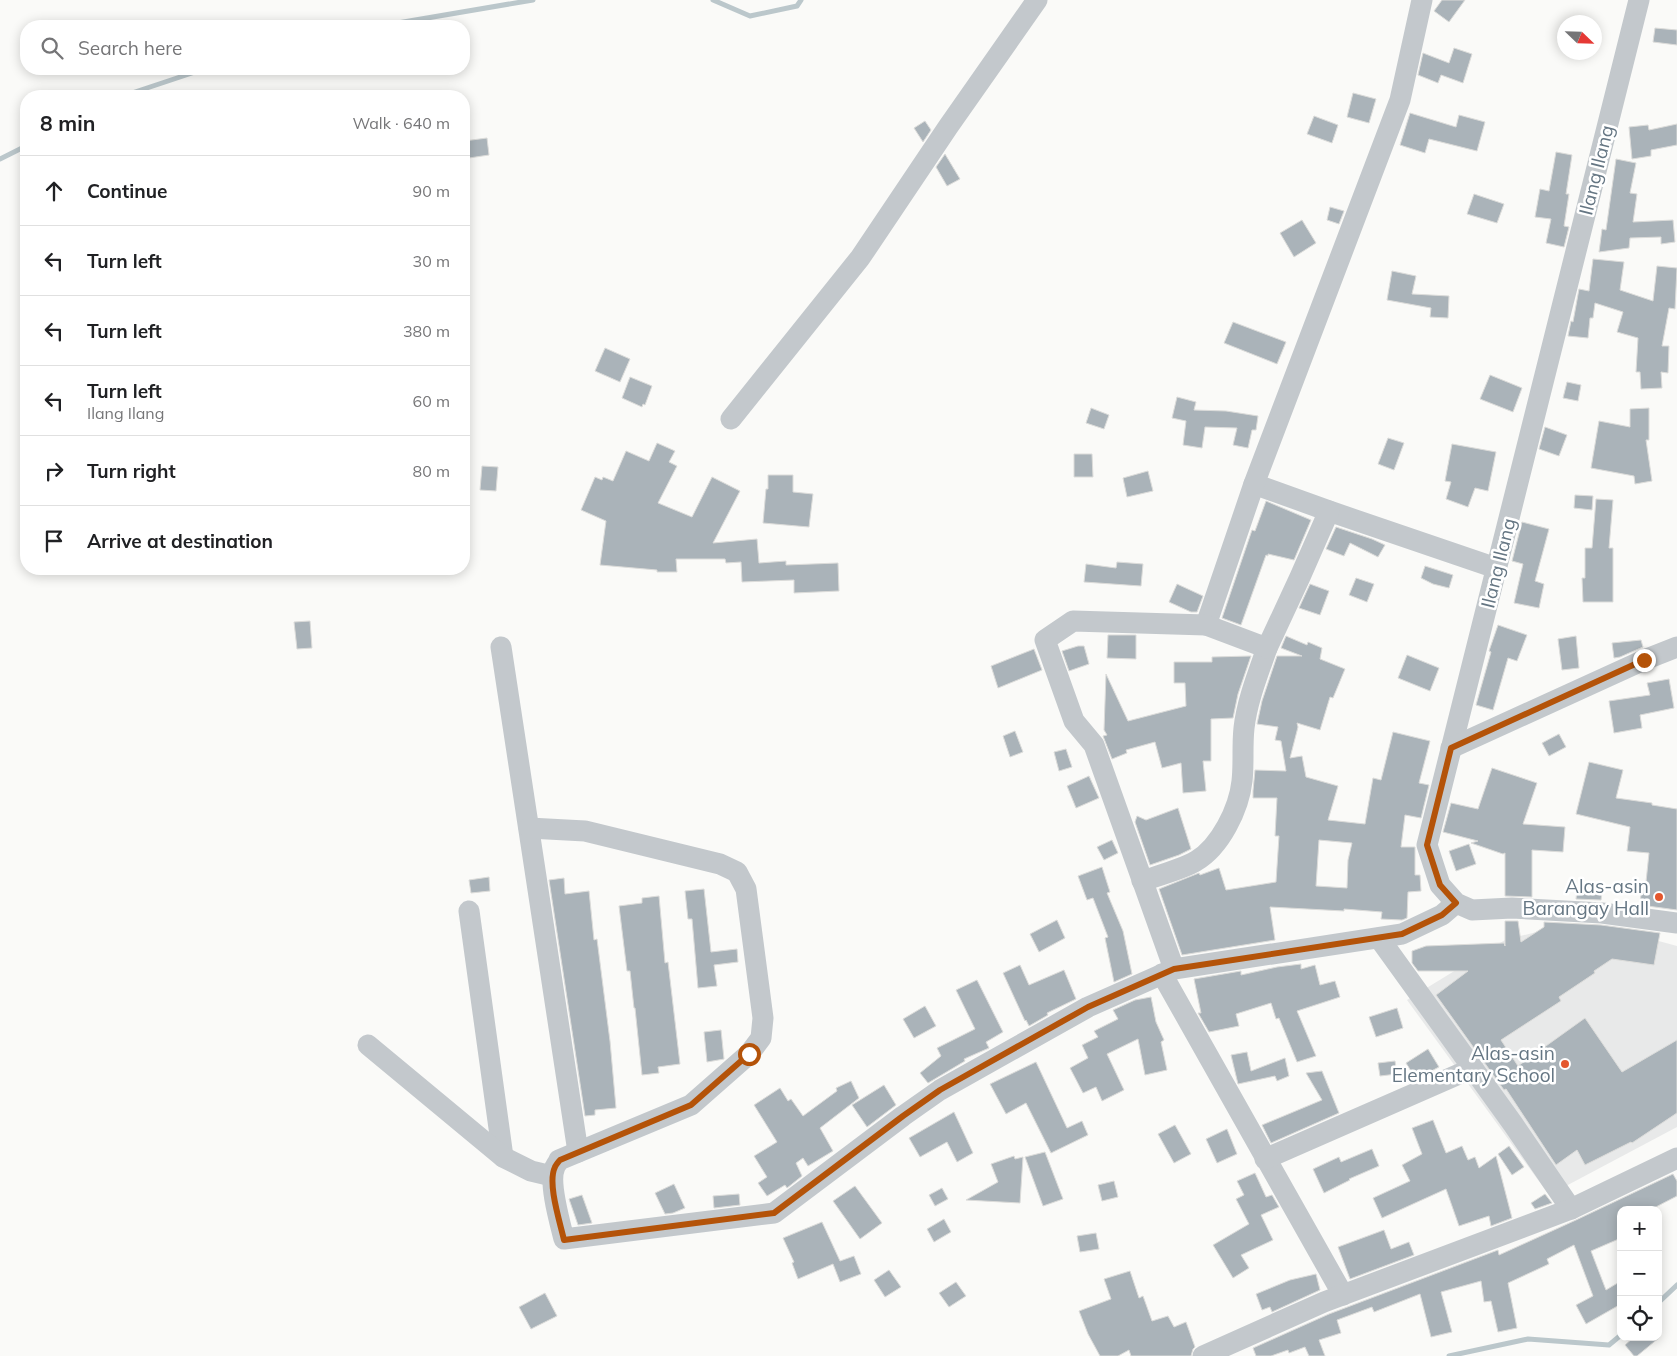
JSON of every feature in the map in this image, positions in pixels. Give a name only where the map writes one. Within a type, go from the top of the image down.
[{"type":"street","points":[[731,419],[860,258],[1036,0]]},
{"type":"street","points":[[1206,626],[1254,484],[1400,100],[1422,0]]},
{"type":"street","name":"Ilang Ilang","points":[[1456,903],[1440,885],[1427,845],[1638,0]]},
{"type":"street","points":[[1254,484],[1496,568]]},
{"type":"street","points":[[1142,881],[1196,862],[1222,836],[1238,801],[1242,781],[1246,713],[1267,648],[1329,511]]},
{"type":"street","points":[[1267,648],[1206,626],[1073,622],[1045,640],[1074,721],[1094,745],[1142,881],[1168,972],[1265,1159],[1343,1295]]},
{"type":"street","points":[[501,647],[578,1152]]},
{"type":"street","points":[[1451,748],[1644,660],[1677,647]]},
{"type":"street","points":[[528,828],[585,831],[720,864],[737,872],[746,889],[763,1018],[761,1038],[749,1054],[691,1105],[560,1160],[552,1176],[564,1240],[774,1213],[940,1090],[1088,1007],[1168,972],[1402,934],[1442,915],[1456,903],[1472,910],[1512,908],[1602,913],[1677,923]]},
{"type":"street","points":[[469,911],[503,1157]]},
{"type":"street","points":[[1379,938],[1513,1124],[1571,1209]]},
{"type":"street","points":[[368,1045],[503,1157],[531,1171],[552,1176]]},
{"type":"street","points":[[1265,1159],[1473,1068]]},
{"type":"street","points":[[1203,1356],[1343,1295],[1571,1209],[1677,1158]]},
{"type":"shaded area","name":"Alas-asin Elementary School","points":[[1544,930],[1655,940],[1677,946],[1677,1127],[1549,1195],[1407,1000],[1505,940]]},
{"type":"building","points":[[1442,0],[1465,0],[1449,22],[1434,11]]},
{"type":"building","points":[[1655,28],[1677,30],[1677,45],[1653,42]]},
{"type":"building","points":[[1454,48],[1472,54],[1463,83],[1441,75],[1438,83],[1418,75],[1423,53],[1449,63]]},
{"type":"building","points":[[1353,93],[1376,99],[1369,123],[1347,117]]},
{"type":"building","points":[[1410,113],[1456,127],[1459,115],[1485,122],[1477,151],[1429,139],[1425,153],[1400,145]]},
{"type":"building","points":[[1314,116],[1338,125],[1332,143],[1307,134]]},
{"type":"building","points":[[925,121],[931,130],[923,142],[914,128]]},
{"type":"building","points":[[1677,124],[1677,145],[1651,150],[1651,156],[1632,159],[1629,127],[1648,125],[1649,130]]},
{"type":"building","points":[[487,138],[489,155],[470,158],[470,140]]},
{"type":"building","points":[[1556,152],[1572,155],[1566,194],[1569,194],[1564,226],[1569,227],[1564,247],[1546,243],[1551,219],[1535,217],[1540,189],[1549,191]]},
{"type":"building","points":[[945,154],[960,179],[947,186],[936,167]]},
{"type":"building","points":[[1616,159],[1636,163],[1630,193],[1637,194],[1633,222],[1673,220],[1675,242],[1661,244],[1661,237],[1630,238],[1629,248],[1599,252],[1602,229],[1606,230]]},
{"type":"building","points":[[1474,194],[1504,204],[1497,223],[1467,214]]},
{"type":"building","points":[[1330,207],[1344,211],[1339,224],[1327,220]]},
{"type":"building","points":[[1302,220],[1316,243],[1294,257],[1280,233]]},
{"type":"building","points":[[1593,259],[1624,262],[1620,290],[1653,301],[1657,266],[1677,268],[1675,309],[1669,308],[1662,346],[1669,346],[1668,373],[1661,372],[1662,388],[1641,389],[1640,372],[1636,372],[1638,338],[1617,332],[1623,312],[1595,303],[1593,318],[1590,318],[1588,338],[1568,336],[1571,321],[1573,322],[1579,289],[1589,291]]},
{"type":"building","points":[[1392,271],[1416,276],[1412,294],[1449,296],[1448,318],[1430,317],[1431,308],[1387,300]]},
{"type":"building","points":[[1233,322],[1286,342],[1277,364],[1224,343]]},
{"type":"building","points":[[605,348],[630,359],[620,382],[595,371]]},
{"type":"building","points":[[1490,375],[1522,388],[1513,412],[1480,399]]},
{"type":"building","points":[[630,377],[652,386],[645,405],[643,404],[642,407],[622,398]]},
{"type":"building","points":[[1567,382],[1581,385],[1578,401],[1563,398]]},
{"type":"building","points":[[1177,397],[1196,402],[1194,410],[1226,411],[1258,416],[1256,430],[1252,430],[1248,448],[1233,445],[1237,428],[1205,427],[1202,448],[1183,445],[1186,421],[1172,418]]},
{"type":"building","points":[[1091,408],[1109,415],[1104,429],[1086,423]]},
{"type":"building","points":[[1649,408],[1649,440],[1646,440],[1652,481],[1635,484],[1634,476],[1591,468],[1599,421],[1630,427],[1630,409]]},
{"type":"building","points":[[1545,427],[1567,435],[1559,456],[1539,449]]},
{"type":"building","points":[[1388,438],[1404,443],[1394,470],[1378,464]]},
{"type":"building","points":[[657,443],[675,451],[669,462],[677,466],[658,503],[692,517],[712,477],[740,491],[713,543],[757,539],[759,563],[786,561],[786,565],[838,563],[839,591],[794,593],[794,580],[742,582],[741,562],[726,563],[725,559],[676,559],[677,572],[657,572],[657,570],[600,565],[606,521],[581,510],[595,477],[602,480],[603,477],[613,481],[626,451],[649,461]]},
{"type":"building","points":[[1452,444],[1496,452],[1488,491],[1475,488],[1468,507],[1446,499],[1451,482],[1445,481]]},
{"type":"building","points":[[1074,454],[1092,454],[1093,477],[1074,477]]},
{"type":"building","points":[[482,466],[498,467],[496,491],[480,490]]},
{"type":"building","points":[[1148,471],[1153,491],[1127,497],[1123,478]]},
{"type":"building","points":[[768,475],[793,475],[793,492],[813,494],[809,527],[763,523]]},
{"type":"building","points":[[1575,495],[1593,496],[1592,510],[1574,508]]},
{"type":"building","points":[[1596,499],[1613,500],[1609,548],[1613,548],[1613,602],[1583,602],[1582,578],[1585,578],[1585,548],[1592,548]]},
{"type":"building","points":[[1266,501],[1311,520],[1294,560],[1266,555],[1241,625],[1222,618],[1252,530],[1255,531]]},
{"type":"building","points":[[1522,522],[1549,529],[1535,581],[1544,584],[1539,608],[1514,603],[1523,564],[1512,561]]},
{"type":"building","points":[[1336,527],[1385,545],[1378,557],[1350,543],[1344,556],[1326,549]]},
{"type":"building","points":[[1117,562],[1143,564],[1141,586],[1084,582],[1086,564],[1116,568]]},
{"type":"building","points":[[1425,566],[1453,575],[1449,588],[1433,584],[1421,578]]},
{"type":"building","points":[[1356,578],[1374,584],[1367,602],[1349,595]]},
{"type":"building","points":[[1177,584],[1203,596],[1197,612],[1191,612],[1169,602]]},
{"type":"building","points":[[1310,584],[1329,591],[1320,615],[1299,608]]},
{"type":"building","points":[[310,621],[312,648],[297,649],[294,622]]},
{"type":"building","points":[[1498,625],[1527,635],[1517,661],[1508,658],[1493,710],[1476,705],[1491,652],[1489,651]]},
{"type":"building","points":[[1108,635],[1136,635],[1136,659],[1107,658]]},
{"type":"building","points":[[1286,636],[1307,645],[1308,642],[1322,648],[1320,659],[1345,669],[1333,698],[1330,697],[1320,730],[1297,723],[1298,727],[1290,758],[1302,756],[1306,777],[1338,786],[1328,820],[1365,824],[1373,778],[1381,780],[1393,732],[1430,741],[1419,783],[1429,785],[1421,818],[1405,815],[1401,847],[1415,847],[1415,875],[1420,875],[1421,891],[1408,892],[1407,918],[1402,920],[1381,919],[1382,912],[1270,907],[1275,940],[1182,955],[1159,889],[1199,873],[1200,875],[1219,868],[1226,890],[1276,882],[1279,836],[1275,836],[1277,798],[1253,798],[1253,791],[1255,770],[1286,771],[1281,741],[1275,740],[1278,727],[1257,724],[1262,701],[1277,656],[1302,656],[1281,648]],"holes":[[[1319,840],[1352,843],[1348,860],[1347,888],[1316,886]]]},
{"type":"building","points":[[1576,636],[1579,668],[1562,670],[1558,639]]},
{"type":"building","points":[[1641,640],[1643,647],[1614,658],[1612,643]]},
{"type":"building","points":[[1084,646],[1089,664],[1069,671],[1062,651]]},
{"type":"building","points":[[1034,649],[1042,670],[998,688],[991,666]]},
{"type":"building","points":[[1407,655],[1439,668],[1430,691],[1398,678]]},
{"type":"building","points":[[1251,656],[1238,694],[1233,718],[1211,719],[1211,761],[1203,761],[1206,791],[1183,793],[1181,763],[1162,768],[1155,742],[1126,750],[1127,753],[1112,759],[1103,736],[1107,735],[1104,730],[1106,674],[1128,721],[1186,706],[1185,683],[1174,683],[1174,662],[1212,662],[1212,657]]},
{"type":"building","points":[[1669,679],[1674,708],[1640,715],[1642,728],[1614,733],[1609,701],[1650,695],[1647,683]]},
{"type":"building","points":[[1015,731],[1023,752],[1010,757],[1003,736]]},
{"type":"building","points":[[1559,734],[1566,747],[1549,756],[1542,743]]},
{"type":"building","points":[[1066,749],[1072,767],[1059,771],[1054,752]]},
{"type":"building","points":[[1589,762],[1623,770],[1616,798],[1677,809],[1677,910],[1640,905],[1642,882],[1646,882],[1649,853],[1627,851],[1630,827],[1576,814]]},
{"type":"building","points":[[1492,768],[1537,783],[1523,824],[1565,827],[1563,852],[1532,850],[1532,897],[1505,896],[1505,853],[1503,854],[1471,843],[1478,841],[1443,832],[1451,803],[1478,809]]},
{"type":"building","points":[[1089,776],[1099,798],[1076,808],[1067,786]]},
{"type":"building","points":[[1178,808],[1191,849],[1150,865],[1135,822],[1137,816],[1146,820]]},
{"type":"building","points":[[1112,840],[1118,853],[1104,860],[1097,847]]},
{"type":"building","points":[[1469,844],[1476,864],[1456,871],[1449,851]]},
{"type":"building","points":[[1102,867],[1110,892],[1107,893],[1123,931],[1132,974],[1114,982],[1105,938],[1108,937],[1093,898],[1087,900],[1078,876]]},
{"type":"building","points":[[489,877],[490,891],[471,893],[469,880]]},
{"type":"building","points":[[564,878],[565,894],[589,891],[594,940],[597,939],[610,1041],[616,1108],[595,1110],[595,1115],[585,1116],[549,880]]},
{"type":"building","points":[[704,889],[711,952],[737,949],[738,962],[714,965],[717,986],[698,988],[692,919],[688,919],[685,891]]},
{"type":"building","points":[[1577,890],[1602,892],[1601,900],[1576,899]]},
{"type":"building","points":[[659,896],[665,963],[668,962],[680,1064],[658,1067],[659,1073],[642,1075],[630,971],[627,971],[619,906],[642,903],[642,898]]},
{"type":"building","points":[[1057,920],[1065,938],[1039,952],[1030,934]]},
{"type":"building","name":"Alas-asin Elementary School","points":[[1505,921],[1518,921],[1521,942],[1544,927],[1544,922],[1601,925],[1660,933],[1654,965],[1612,959],[1559,997],[1561,1001],[1501,1040],[1518,1066],[1585,1018],[1622,1072],[1677,1040],[1677,1113],[1632,1143],[1585,1165],[1577,1150],[1556,1165],[1506,1089],[1504,1090],[1436,995],[1468,971],[1418,971],[1412,963],[1412,951],[1426,946],[1504,943],[1505,946]]},
{"type":"building","points":[[1301,964],[1301,969],[1315,965],[1320,985],[1335,981],[1340,997],[1297,1011],[1316,1056],[1297,1062],[1279,1018],[1276,1019],[1271,1003],[1236,1014],[1239,1026],[1209,1032],[1198,1013],[1201,1013],[1194,979],[1241,971],[1241,975]]},
{"type":"building","points":[[1020,965],[1029,985],[1064,970],[1076,999],[1047,1013],[1048,1015],[1029,1026],[1003,973]]},
{"type":"building","points":[[977,980],[1003,1032],[986,1042],[989,1048],[964,1059],[965,1061],[928,1083],[920,1073],[941,1056],[937,1048],[975,1029],[956,990]]},
{"type":"building","points":[[1151,997],[1156,1022],[1164,1040],[1161,1042],[1167,1070],[1145,1075],[1138,1039],[1107,1054],[1124,1090],[1102,1101],[1096,1087],[1083,1093],[1070,1068],[1088,1058],[1082,1045],[1098,1037],[1094,1031],[1118,1019],[1113,1010],[1135,1000]]},
{"type":"building","points":[[925,1006],[936,1026],[914,1038],[903,1019]]},
{"type":"building","points":[[1397,1008],[1403,1028],[1376,1037],[1369,1017]]},
{"type":"building","points":[[721,1030],[724,1059],[707,1062],[704,1032]]},
{"type":"building","points":[[1428,1049],[1439,1067],[1416,1079],[1406,1063]]},
{"type":"building","points":[[1247,1052],[1251,1071],[1285,1058],[1289,1076],[1277,1081],[1275,1076],[1238,1084],[1231,1055]]},
{"type":"building","points":[[1395,1061],[1397,1074],[1380,1076],[1378,1063]]},
{"type":"building","points":[[1036,1062],[1067,1128],[1082,1121],[1088,1135],[1051,1153],[1026,1103],[1006,1114],[990,1084]]},
{"type":"building","points":[[1322,1071],[1339,1113],[1271,1143],[1262,1125],[1322,1100],[1306,1073]]},
{"type":"building","points":[[851,1081],[859,1098],[820,1128],[833,1151],[808,1166],[803,1158],[796,1163],[802,1176],[787,1188],[785,1185],[767,1196],[758,1183],[767,1177],[754,1156],[777,1142],[754,1105],[780,1088],[788,1101],[791,1099],[803,1116],[837,1091],[836,1088]]},
{"type":"building","points":[[884,1085],[896,1105],[867,1127],[852,1105]]},
{"type":"building","points":[[954,1112],[973,1153],[957,1162],[947,1142],[920,1157],[909,1138]]},
{"type":"building","points":[[1433,1120],[1446,1153],[1462,1146],[1468,1160],[1475,1157],[1479,1168],[1496,1156],[1512,1218],[1491,1226],[1489,1216],[1459,1226],[1446,1189],[1382,1218],[1373,1198],[1410,1181],[1402,1165],[1422,1154],[1412,1128]]},
{"type":"building","points":[[1175,1125],[1191,1154],[1174,1163],[1158,1134]]},
{"type":"building","points":[[1227,1129],[1237,1154],[1217,1163],[1206,1139]]},
{"type":"building","points":[[1509,1146],[1524,1167],[1512,1175],[1498,1154]]},
{"type":"building","points":[[1372,1149],[1379,1166],[1349,1179],[1324,1193],[1313,1169],[1339,1157],[1341,1162]]},
{"type":"building","points":[[1045,1152],[1063,1199],[1043,1206],[1025,1157]]},
{"type":"building","points":[[1014,1156],[1015,1159],[1023,1157],[1020,1203],[966,1200],[998,1182],[991,1164]]},
{"type":"building","points":[[1255,1173],[1266,1197],[1272,1195],[1279,1207],[1261,1215],[1273,1240],[1241,1255],[1249,1268],[1233,1278],[1213,1245],[1249,1224],[1236,1199],[1244,1195],[1237,1181]]},
{"type":"building","points":[[1673,1174],[1677,1181],[1677,1196],[1658,1206],[1617,1206],[1617,1240],[1591,1251],[1606,1290],[1617,1283],[1617,1306],[1586,1324],[1576,1305],[1593,1296],[1574,1245],[1547,1259],[1549,1264],[1508,1283],[1517,1328],[1498,1332],[1491,1301],[1484,1302],[1481,1281],[1441,1292],[1452,1332],[1431,1337],[1420,1294],[1374,1312],[1372,1307],[1337,1320],[1341,1333],[1319,1340],[1325,1356],[1309,1356],[1305,1347],[1289,1353],[1288,1350],[1271,1356],[1256,1356],[1253,1348],[1329,1314],[1498,1250],[1499,1255]]},
{"type":"building","points":[[1114,1181],[1118,1197],[1102,1201],[1098,1185]]},
{"type":"building","points":[[674,1184],[685,1208],[665,1214],[655,1193]]},
{"type":"building","points":[[855,1186],[882,1223],[860,1239],[833,1201]]},
{"type":"building","points":[[942,1188],[948,1199],[935,1206],[929,1195]]},
{"type":"building","points":[[739,1194],[740,1205],[714,1208],[713,1196]]},
{"type":"building","points":[[1545,1194],[1552,1203],[1535,1209],[1531,1203]]},
{"type":"building","points":[[582,1195],[592,1223],[578,1225],[569,1199]]},
{"type":"building","points":[[944,1219],[951,1232],[934,1242],[927,1229]]},
{"type":"building","points":[[822,1222],[840,1261],[854,1256],[861,1274],[840,1282],[833,1264],[798,1279],[792,1263],[794,1262],[783,1238]]},
{"type":"building","points":[[1384,1230],[1391,1249],[1409,1242],[1414,1255],[1350,1279],[1338,1247]]},
{"type":"building","points":[[1096,1233],[1099,1249],[1080,1252],[1077,1236]]},
{"type":"building","points":[[889,1270],[901,1287],[885,1297],[874,1280]]},
{"type":"building","points":[[1130,1271],[1139,1298],[1143,1296],[1152,1321],[1168,1316],[1174,1327],[1186,1322],[1195,1347],[1191,1356],[1131,1356],[1129,1350],[1118,1356],[1100,1356],[1088,1334],[1079,1311],[1111,1299],[1104,1279]]},
{"type":"building","points":[[1316,1274],[1320,1290],[1272,1312],[1270,1307],[1262,1310],[1256,1294],[1290,1280]]},
{"type":"building","points":[[956,1282],[966,1296],[949,1307],[939,1293]]},
{"type":"building","points":[[545,1293],[557,1316],[531,1329],[519,1307]]},
{"type":"building","points":[[1630,1341],[1655,1341],[1637,1356],[1634,1356],[1625,1345]]},
{"type":"waterway","points":[[415,20],[533,0]]},
{"type":"waterway","points":[[713,0],[750,16],[797,6],[801,0]]},
{"type":"waterway","points":[[141,90],[186,75]]},
{"type":"waterway","points":[[0,159],[20,149]]},
{"type":"waterway","points":[[1662,1299],[1677,1285]]},
{"type":"waterway","points":[[1449,1356],[1528,1339],[1609,1345],[1617,1338]]},
{"type":"place","name":"Alas-asin Barangay Hall","points":[[1659,897]]},
{"type":"place","name":"Alas-asin Elementary School","points":[[1565,1064]]},
{"type":"route","points":[[749,1054],[691,1105],[560,1160],[552,1176],[564,1240],[774,1213],[940,1090],[1088,1007],[1174,969],[1402,934],[1442,915],[1456,903],[1440,885],[1427,845],[1451,748],[1644,660]]}]
